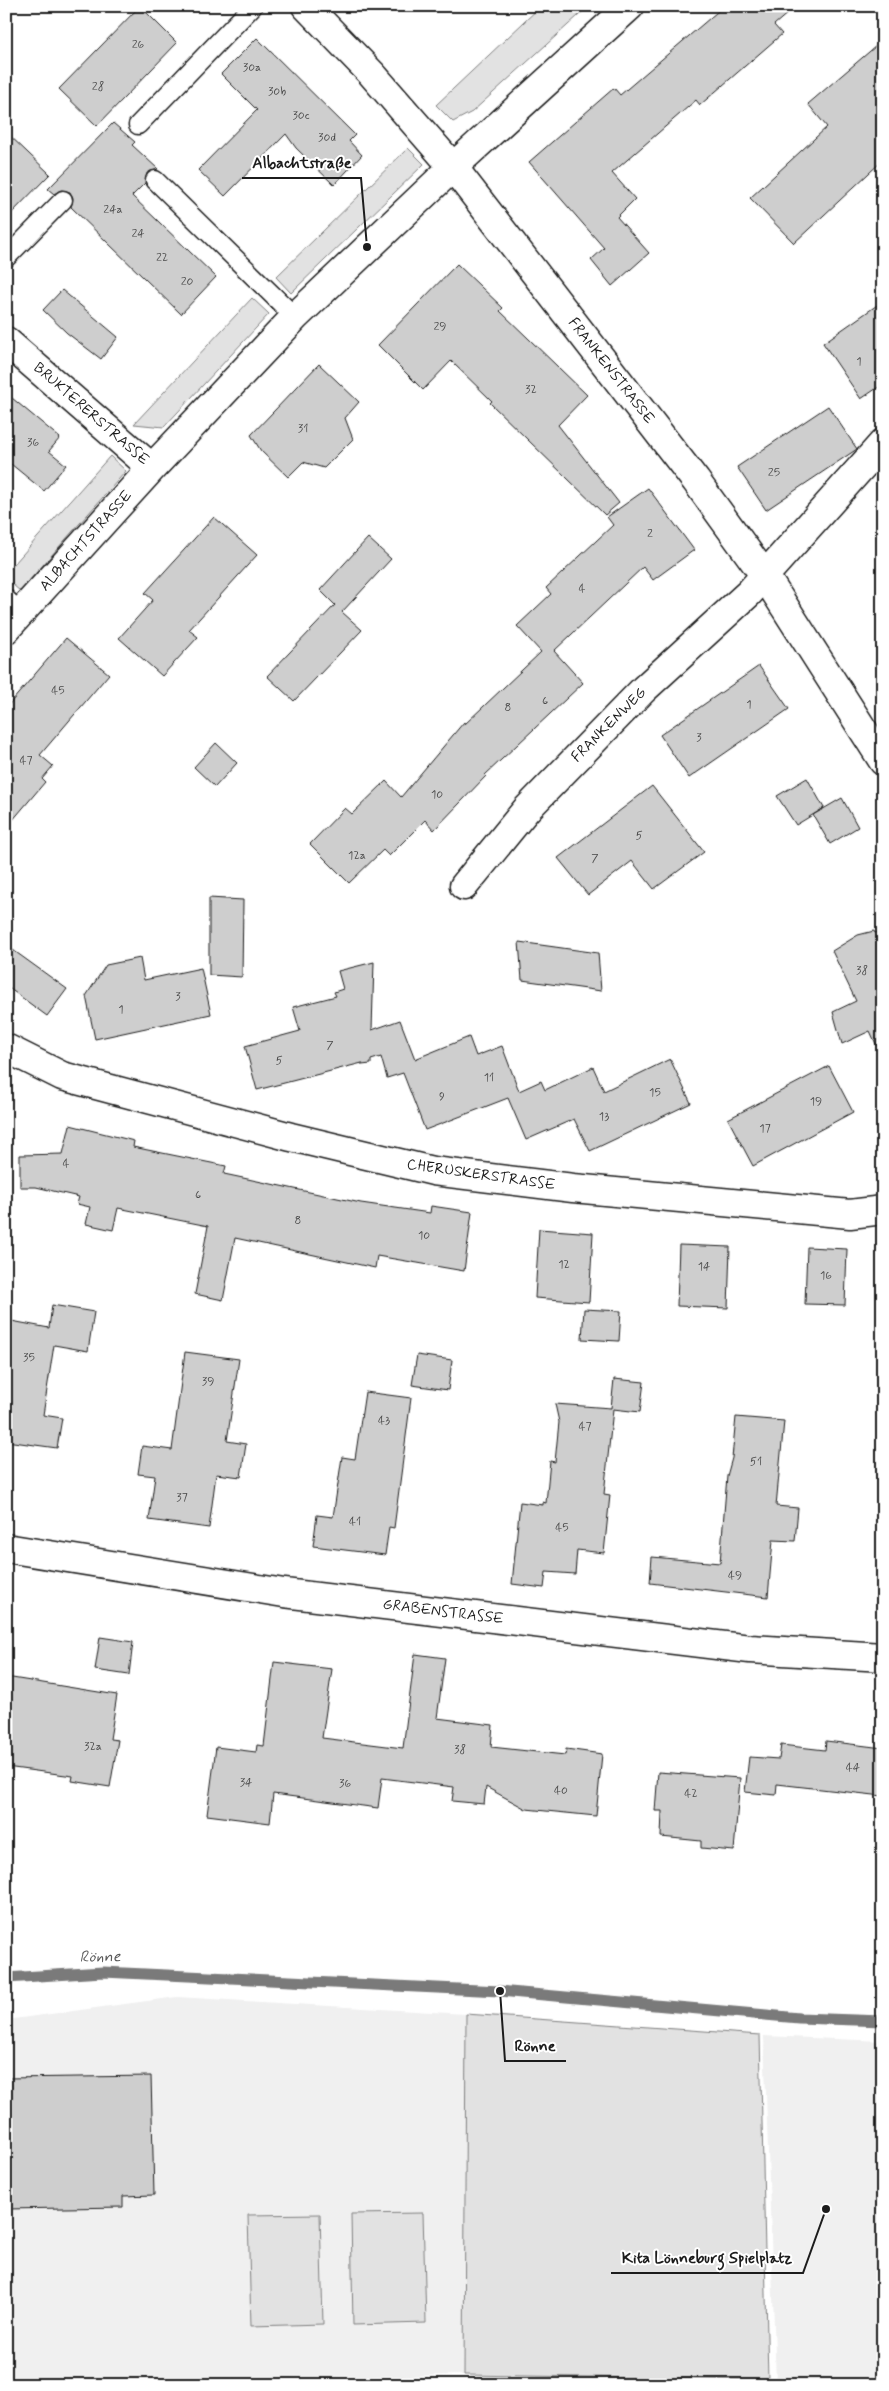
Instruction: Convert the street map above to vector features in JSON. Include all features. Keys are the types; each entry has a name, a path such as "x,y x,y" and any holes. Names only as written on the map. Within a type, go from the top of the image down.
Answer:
{"street":[{"name":"FRANKENSTRASSE","path":"306,6 372,74 453,167 690,474 765,576 883,761"},
{"name":"ALBACHTSTRASSE","path":"11,614 295,317 616,11"},
{"name":"BRUKTERERSTRASSE","path":"6,342 152,468"},
{"name":"FRANKENWEG","path":"464,886 533,803 644,689 765,576 883,443"},
{"name":"CHERUSKERSTRASSE","path":"6,1048 62,1076 291,1137 433,1171 574,1188 850,1214 883,1210"},
{"name":"GRABENSTRASSE","path":"6,1548 294,1594 750,1649 883,1657"}],"lane":[{"path":"138,125 253,6"},
{"path":"155,180 295,317"},
{"path":"6,258 63,200"}],"shaded area":[{"path":"541,6 589,6 472,112 453,122 436,105"},
{"path":"408,148 424,164 291,293 276,277"},
{"path":"252,298 269,314 164,427 134,424"},
{"path":"110,456 126,471 20,591 6,579 6,573"},
{"path":"177,1997 466,2014 464,2375 6,2382 6,2020"},
{"path":"466,2014 760,2035 768,2380 464,2375"},
{"path":"764,2036 883,2041 883,2377 776,2383"},
{"path":"423,2213 426,2323 353,2325 351,2214"},
{"path":"320,2214 323,2324 251,2326 248,2215"}],"building":[{"path":"140,6 177,43 97,126 59,89"},
{"path":"724,6 796,6 774,25 782,34 700,105 696,100 612,173 635,199 617,217 649,253 612,286 591,260 604,248 529,162 614,88 620,95"},
{"path":"257,38 355,135 349,141 362,155 334,185 296,148 286,134 225,196 198,170 257,110 221,74"},
{"path":"883,40 883,160 794,243 750,198 827,127 808,104"},
{"path":"113,123 135,142 132,145 158,169 147,173 145,183 132,196 216,277 181,314 71,207 73,198 70,192 61,190 54,194 48,189"},
{"path":"6,132 50,174 6,219"},
{"path":"457,264 503,308 500,311 587,395 558,425 619,503 605,515 490,403 492,401 451,361 423,390 378,345"},
{"path":"62,290 118,337 101,359 67,333 43,310"},
{"path":"883,301 883,384 861,399 823,343"},
{"path":"319,364 359,402 345,418 353,439 324,468 303,462 288,477 261,451 251,435"},
{"path":"6,393 60,438 49,451 66,465 44,491 6,460"},
{"path":"828,406 857,449 766,510 737,467"},
{"path":"648,488 694,550 653,580 643,567 554,651 583,683 485,775 434,830 425,820 389,856 383,850 349,883 310,844 345,808 352,814 386,781 401,797 464,722 465,724 541,652 517,626 551,594 546,588 613,525 607,517"},
{"path":"214,517 257,555 189,630 198,637 162,676 119,638 153,600 145,593"},
{"path":"368,538 391,559 342,612 362,630 294,701 267,676 335,605 320,590"},
{"path":"66,638 109,674 40,755 53,766 42,779 45,782 6,828 6,708"},
{"path":"759,666 789,709 689,778 660,735"},
{"path":"216,743 237,763 215,787 194,767"},
{"path":"807,778 824,808 796,825 777,796"},
{"path":"652,786 704,852 654,889 632,861 588,895 558,858"},
{"path":"842,798 858,827 830,844 813,815"},
{"path":"209,898 243,900 242,977 209,975"},
{"path":"883,930 883,1059 870,1031 842,1044 833,1012 856,1001 832,951 858,935"},
{"path":"519,942 598,953 601,991 522,980"},
{"path":"6,945 67,989 47,1016 6,986"},
{"path":"140,958 144,980 201,968 211,1014 95,1039 86,996 106,965"},
{"path":"374,962 372,1030 400,1020 415,1059 469,1037 476,1056 502,1046 519,1091 541,1081 545,1090 593,1067 604,1091 670,1059 691,1103 590,1151 574,1119 526,1140 508,1098 425,1130 403,1073 387,1078 381,1057 371,1060 371,1064 362,1065 362,1063 257,1090 245,1046 300,1031 293,1007 336,996 334,992 343,989 338,971"},
{"path":"829,1066 853,1112 753,1166 728,1119"},
{"path":"70,1125 134,1141 133,1147 226,1166 224,1174 361,1203 430,1213 431,1206 472,1212 464,1271 377,1256 375,1268 235,1238 223,1300 195,1294 208,1226 118,1208 113,1230 86,1224 90,1207 77,1204 79,1197 36,1187 20,1187 20,1155 63,1154"},
{"path":"539,1229 593,1233 589,1302 535,1298"},
{"path":"679,1245 730,1247 728,1308 677,1306"},
{"path":"807,1247 847,1249 845,1305 805,1304"},
{"path":"52,1305 94,1312 88,1351 54,1345 43,1415 62,1418 57,1448 6,1441 6,1320 49,1328"},
{"path":"584,1309 621,1311 619,1341 582,1339"},
{"path":"185,1352 239,1359 227,1441 246,1444 241,1477 216,1474 209,1528 149,1520 155,1476 138,1474 142,1446 172,1450"},
{"path":"417,1355 452,1360 448,1390 412,1385"},
{"path":"614,1379 644,1382 640,1412 613,1409 604,1494 610,1495 604,1553 577,1550 575,1574 546,1572 544,1588 512,1584 520,1502 543,1505 543,1502 546,1503 550,1461 555,1462 559,1422 555,1404 611,1408"},
{"path":"365,1392 411,1398 394,1528 389,1527 385,1555 313,1546 317,1515 333,1517 342,1457 355,1459"},
{"path":"736,1417 784,1421 776,1506 798,1508 795,1541 773,1540 768,1597 650,1583 652,1557 720,1563 727,1476 732,1458"},
{"path":"100,1637 133,1642 129,1675 95,1670"},
{"path":"415,1654 445,1658 437,1718 493,1725 491,1747 565,1755 566,1749 602,1754 596,1816 526,1809 486,1787 484,1804 452,1801 454,1787 382,1778 378,1808 273,1794 270,1823 207,1815 216,1747 256,1752 257,1745 264,1746 274,1662 332,1669 322,1738 403,1748"},
{"path":"6,1677 117,1695 110,1739 118,1740 110,1787 72,1781 73,1776 6,1767"},
{"path":"826,1741 883,1748 883,1796 777,1784 776,1795 745,1792 749,1757 779,1759 781,1745 825,1750"},
{"path":"658,1772 740,1778 734,1851 701,1848 701,1841 661,1837 662,1811 655,1811"},
{"path":"151,2076 154,2195 123,2196 123,2207 6,2209 6,2078"}],"waterway":[{"name":"Rönne","path":"6,1978 103,1972 500,1991 799,2018 883,2021"}],"place":[{"name":"Albachtstraße","path":"367,247"},
{"name":"Rönne","path":"500,1991"},
{"name":"Kita Lönneburg Spielplatz","path":"826,2209"}]}
